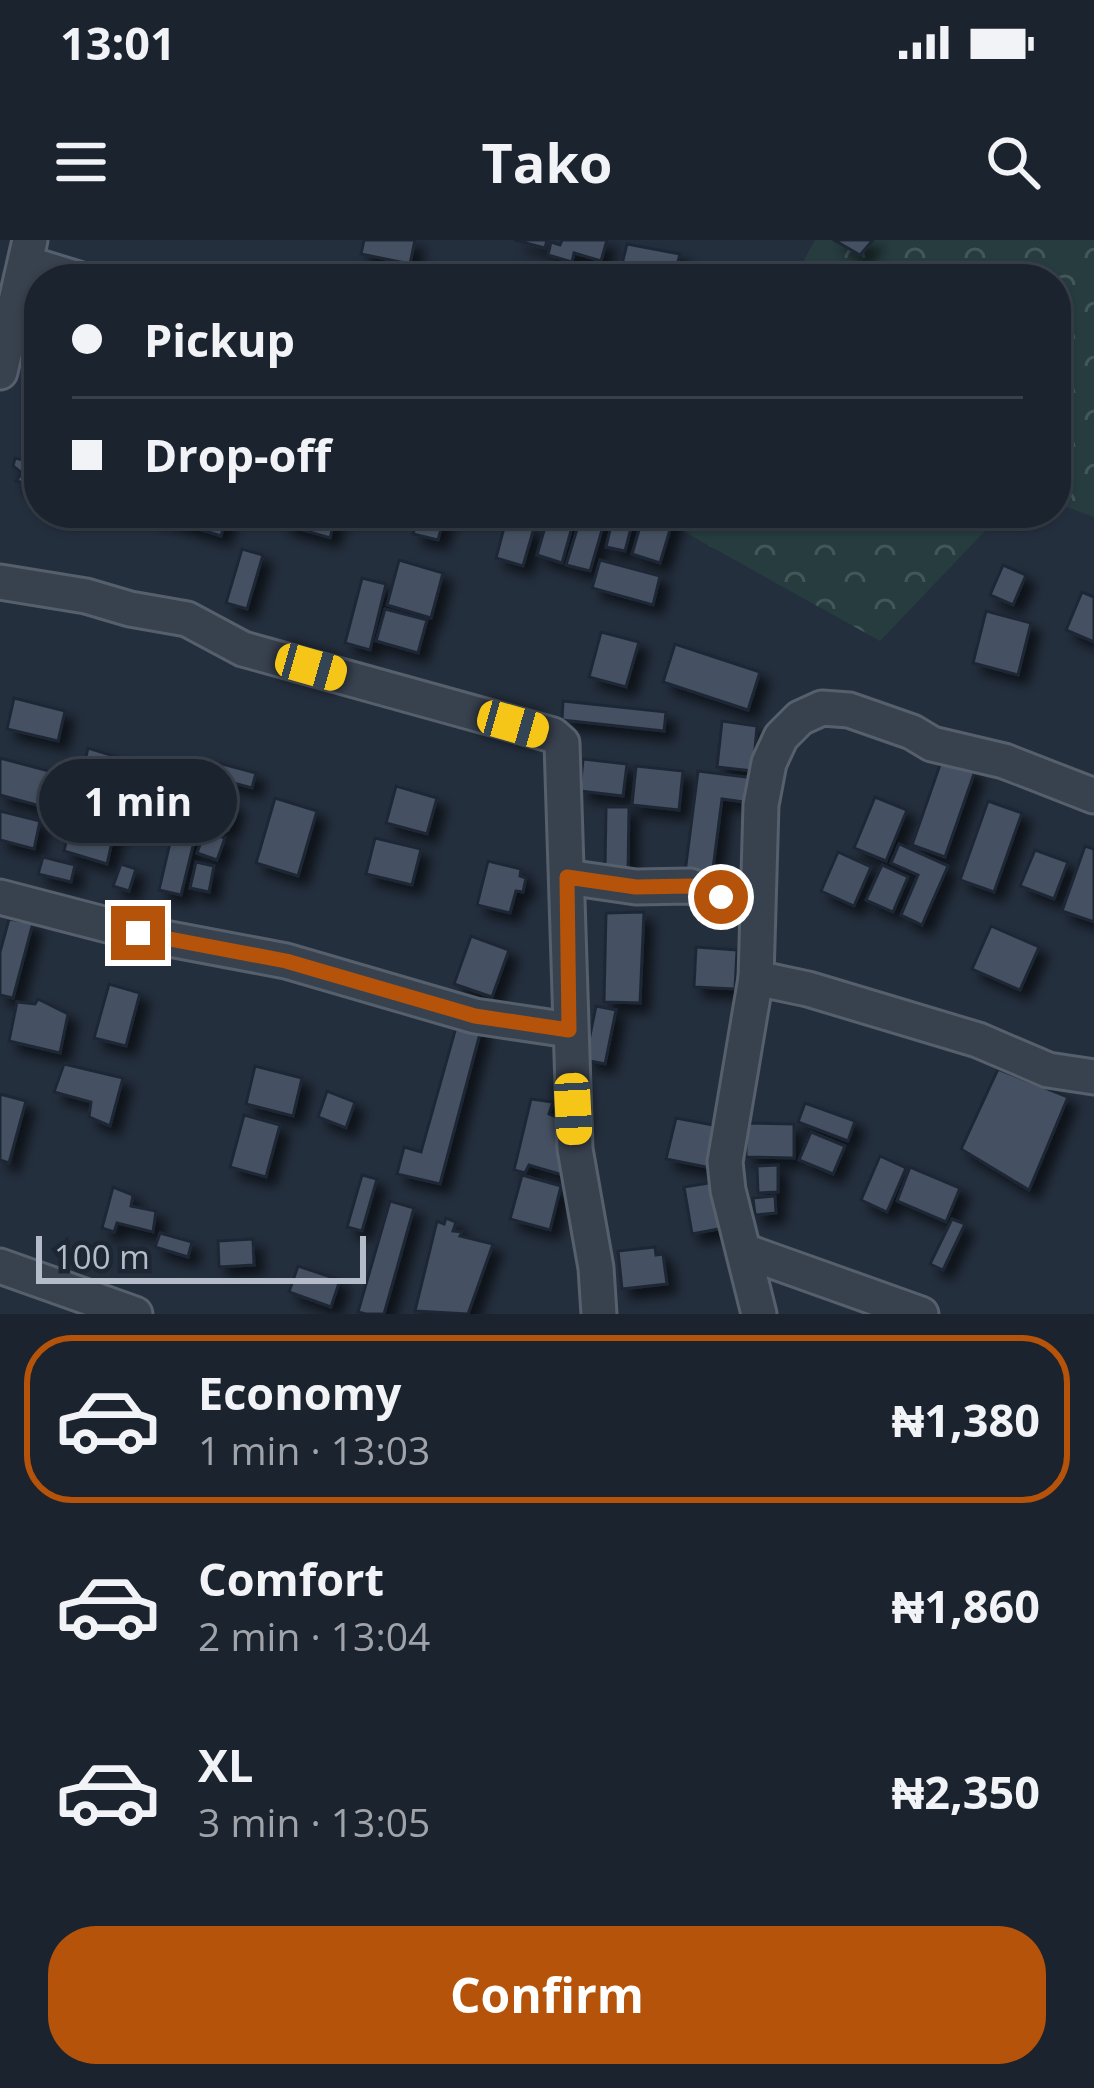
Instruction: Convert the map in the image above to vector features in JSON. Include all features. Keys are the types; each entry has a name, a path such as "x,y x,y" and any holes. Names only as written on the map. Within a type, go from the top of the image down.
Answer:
{"street":[{"path":"0,372 24,269"},
{"path":"0,582 187,619 243,649 553,735 562,743 575,1149 596,1268 599,1314"},
{"path":"759,1314 725,1162 756,978 761,805 769,763 781,737 800,718 823,708 849,710 932,744 1004,761 1094,796"},
{"path":"567,877 636,887 690,886 721,897"},
{"path":"0,897 138,933 286,961 475,1016 569,1030"},
{"path":"756,978 978,1040 1048,1070 1091,1066"},
{"path":"747,1252 922,1314"},
{"path":"0,1266 135,1314"}],"green space":[{"path":"815,240 1094,240 1094,517 1071,509 1071,264 802,264"},
{"path":"682,528 988,528 880,641"}],"building":[{"path":"364,240 415,240 410,264 361,254"},
{"path":"514,240 547,240 545,248"},
{"path":"562,240 607,240 601,261 574,253 572,262 548,255 551,242 560,245"},
{"path":"834,240 873,240 860,255"},
{"path":"627,244 680,254 677,264 622,264"},
{"path":"24,454 24,483 16,481 22,473 13,466 15,458 23,460"},
{"path":"196,528 223,528 221,536"},
{"path":"296,528 333,528 330,538"},
{"path":"415,528 441,528 438,540 413,534"},
{"path":"504,528 534,528 523,566 496,558"},
{"path":"545,528 572,528 562,563 537,555"},
{"path":"577,528 603,528 590,571 566,565"},
{"path":"610,528 631,528 625,551 606,547"},
{"path":"640,528 670,528 660,563 632,554"},
{"path":"242,549 263,555 247,609 226,603"},
{"path":"399,560 443,573 431,618 387,605"},
{"path":"600,560 660,576 653,605 592,588"},
{"path":"1003,565 1026,575 1013,605 990,595"},
{"path":"362,578 386,584 370,650 345,643"},
{"path":"1082,592 1094,597 1094,642 1066,630"},
{"path":"385,609 427,620 418,653 376,641"},
{"path":"986,611 1031,623 1018,675 973,663"},
{"path":"601,632 639,642 626,687 589,677"},
{"path":"675,644 760,672 748,710 663,682"},
{"path":"14,698 65,711 58,741 7,729"},
{"path":"563,701 666,712 664,731 562,720"},
{"path":"722,721 757,726 753,771 717,767"},
{"path":"88,748 130,761 107,864 64,851"},
{"path":"0,758 49,771 40,806 0,795"},
{"path":"200,758 256,773 252,788 196,773"},
{"path":"583,759 627,764 623,796 580,791"},
{"path":"942,759 975,771 945,857 912,845"},
{"path":"636,766 683,771 679,810 632,805"},
{"path":"698,771 754,778 751,803 722,799 711,884 684,880"},
{"path":"184,783 207,788 181,895 159,890"},
{"path":"396,786 437,798 427,834 386,823"},
{"path":"212,797 235,804 228,830 204,822"},
{"path":"875,797 907,810 886,861 854,848"},
{"path":"275,798 317,811 298,876 256,863"},
{"path":"988,801 1022,813 994,892 960,880"},
{"path":"606,807 629,807 628,871 605,870"},
{"path":"0,811 40,821 34,849 0,840"},
{"path":"205,831 225,838 217,860 197,853"},
{"path":"375,838 421,849 412,885 366,874"},
{"path":"899,844 948,866 922,925 901,915 918,875 891,863"},
{"path":"1085,846 1094,849 1094,922 1062,911"},
{"path":"1035,850 1068,862 1054,899 1020,886"},
{"path":"838,852 871,867 854,906 821,891"},
{"path":"43,857 75,865 71,882 38,874"},
{"path":"488,861 521,869 520,876 526,878 523,892 516,891 510,913 477,905"},
{"path":"196,862 214,866 209,892 190,888"},
{"path":"121,864 136,869 129,891 113,886"},
{"path":"882,865 908,877 893,912 866,900"},
{"path":"644,912 640,1003 604,1002 606,913"},
{"path":"9,919 33,923 13,998 0,995 0,952"},
{"path":"991,926 1039,947 1020,990 972,969"},
{"path":"471,936 509,950 492,997 454,984"},
{"path":"696,947 737,950 735,989 694,987"},
{"path":"109,984 140,993 126,1046 94,1038"},
{"path":"38,999 68,1014 60,1053 9,1041 17,1002 35,1004"},
{"path":"596,1006 616,1010 605,1064 585,1060"},
{"path":"458,1020 482,1026 440,1184 397,1174 404,1147 421,1152"},
{"path":"64,1064 123,1078 110,1126 89,1117 91,1102 54,1092"},
{"path":"255,1066 302,1078 293,1116 246,1104"},
{"path":"998,1069 1068,1097 1029,1190 961,1149"},
{"path":"327,1091 355,1102 346,1128 318,1117"},
{"path":"0,1094 26,1101 9,1163 0,1160"},
{"path":"531,1099 553,1102 549,1114 568,1122 566,1176 529,1165 525,1173 514,1170"},
{"path":"805,1103 855,1121 848,1141 798,1122"},
{"path":"244,1115 280,1125 266,1177 230,1167"},
{"path":"676,1118 713,1125 711,1168 666,1159"},
{"path":"746,1123 794,1124 794,1158 746,1157"},
{"path":"811,1132 845,1146 833,1174 799,1160"},
{"path":"880,1156 906,1168 887,1212 861,1200"},
{"path":"778,1165 778,1192 758,1193 757,1166"},
{"path":"910,1167 960,1188 946,1222 897,1201"},
{"path":"362,1175 377,1179 362,1231 347,1227"},
{"path":"522,1175 561,1186 550,1230 510,1219"},
{"path":"721,1181 729,1227 692,1234 684,1187"},
{"path":"113,1187 133,1195 131,1206 156,1211 153,1232 117,1223 114,1232 102,1228"},
{"path":"775,1196 776,1213 755,1215 753,1198"},
{"path":"390,1201 414,1208 384,1314 358,1312"},
{"path":"446,1218 456,1222 453,1231 462,1232 460,1236 493,1244 468,1314 415,1311 437,1221 444,1224"},
{"path":"952,1219 965,1224 943,1270 930,1264"},
{"path":"160,1233 192,1242 188,1257 155,1247"},
{"path":"253,1239 254,1265 219,1267 218,1241"},
{"path":"655,1247 656,1255 663,1254 667,1284 622,1289 618,1251"},
{"path":"298,1266 340,1280 331,1307 289,1292"}],"route":[{"path":"138,933 286,961 475,1016 569,1030 567,877 636,887 690,886 721,897"}]}
